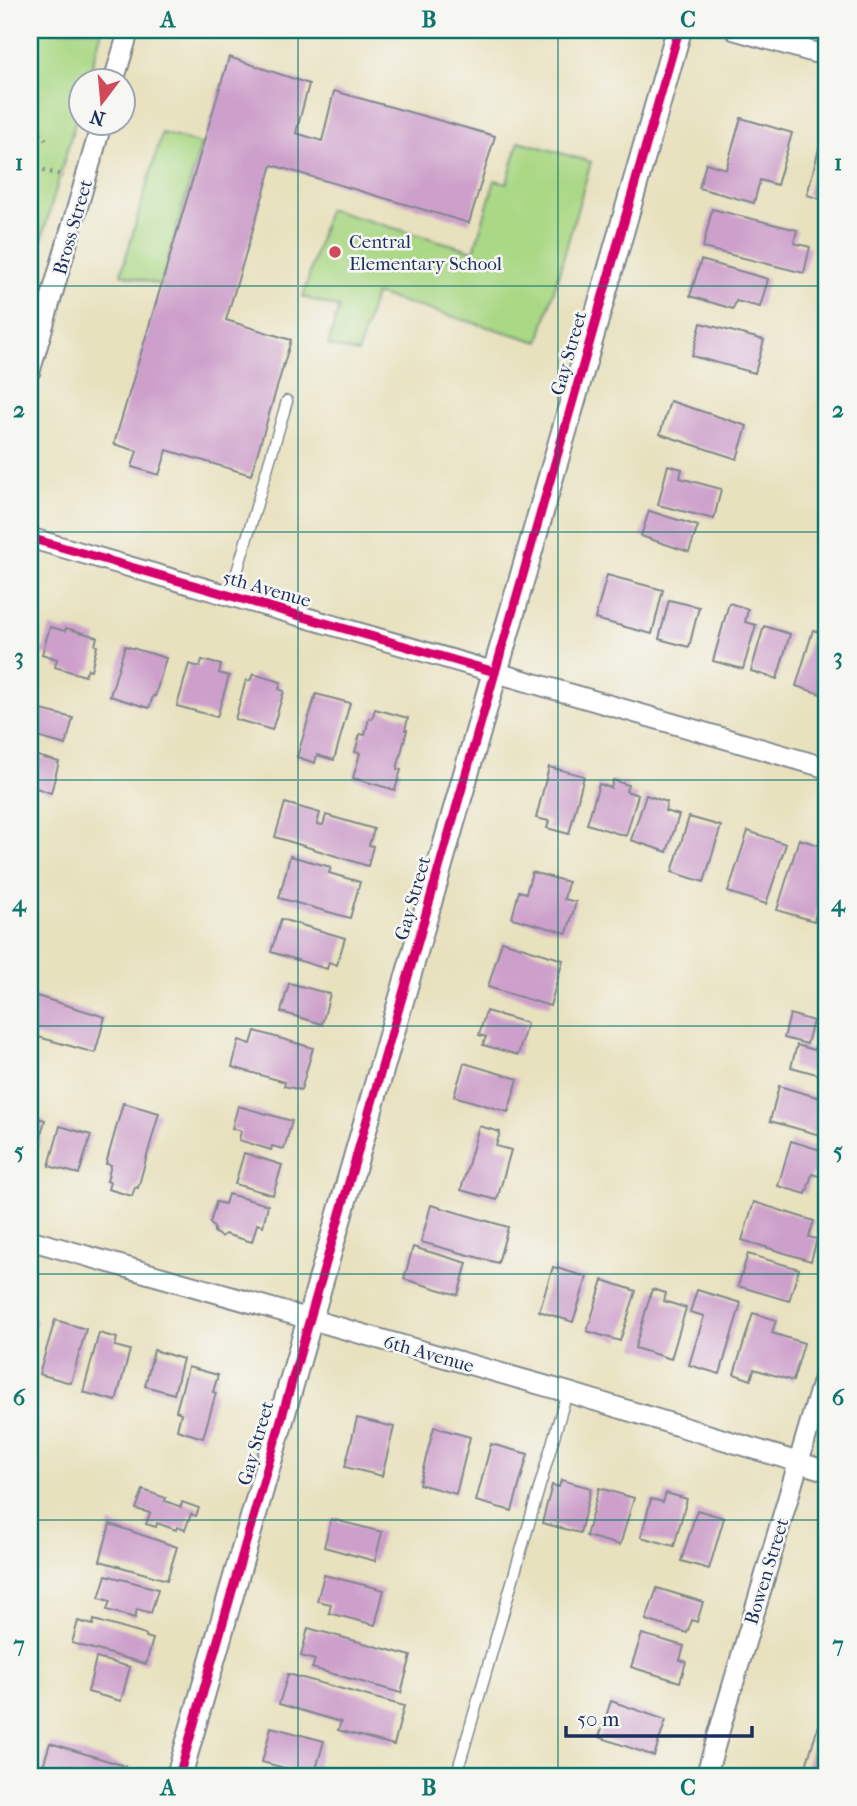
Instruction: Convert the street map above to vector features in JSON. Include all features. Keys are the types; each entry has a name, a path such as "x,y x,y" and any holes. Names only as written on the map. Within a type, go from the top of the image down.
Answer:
{"street":[{"path":"118,66 129,30"},
{"name":"Gay Street","path":"179,1776 679,30"},
{"path":"735,30 827,55"},
{"name":"Bross Street","path":"30,371 98,136"},
{"name":"5th Avenue","path":"30,538 827,768"},
{"name":"6th Avenue","path":"30,1240 567,1392 827,1471"},
{"name":"Bowen Street","path":"706,1776 827,1366"}],"lane":[{"path":"230,596 287,401"},
{"path":"456,1776 567,1392"}],"path":[{"path":"30,123 47,141"},
{"path":"30,166 85,182"}],"green space":[{"path":"30,30 102,30 92,66 66,66 66,136 71,136 30,280"},
{"path":"162,133 201,144 161,285 121,274"},
{"path":"519,141 591,162 539,342 375,294 358,353 328,345 339,308 303,297 328,209 474,251 495,180 507,183"}],"building":[{"name":"Central Elementary School","path":"229,57 309,84 296,133 322,141 334,91 495,136 469,223 272,165 226,320 291,340 251,475 167,450 159,475 132,467 137,451 114,444"},
{"path":"741,118 792,133 777,185 760,180 754,203 699,188 706,163 726,169"},
{"path":"822,137 827,138 827,201 807,195"},
{"path":"712,209 797,230 794,243 810,247 804,273 703,248"},
{"path":"701,260 768,279 760,307 736,301 733,309 690,296"},
{"path":"701,323 764,340 755,373 692,356"},
{"path":"670,401 747,426 737,459 660,434"},
{"path":"668,465 682,469 680,478 721,489 714,519 658,505"},
{"path":"649,511 698,526 689,552 641,536"},
{"path":"607,575 663,590 652,634 595,619"},
{"path":"669,600 699,607 689,647 659,639"},
{"path":"729,603 748,609 745,622 756,625 743,669 713,661"},
{"path":"764,626 790,634 777,679 751,671"},
{"path":"50,627 65,631 66,628 97,637 91,670 88,669 85,676 55,667 57,659 42,654"},
{"path":"813,630 827,635 827,696 796,686"},
{"path":"125,646 166,658 149,708 110,696"},
{"path":"202,660 221,665 219,673 229,676 217,717 177,706 189,664 200,667"},
{"path":"253,674 281,682 279,689 284,691 272,730 235,719 246,680 250,681"},
{"path":"316,694 350,703 334,760 317,755 315,763 297,757"},
{"path":"30,707 73,718 66,745 30,735"},
{"path":"375,709 408,718 397,769 401,770 395,790 353,778 360,753 355,752 360,734 365,735 369,718 372,719"},
{"path":"30,754 59,762 51,793 30,786"},
{"path":"549,767 584,776 569,834 547,828 549,821 536,818"},
{"path":"613,780 628,785 626,791 638,795 626,836 587,824 599,784 611,788"},
{"path":"646,795 667,802 665,811 679,815 667,852 631,840"},
{"path":"285,803 320,813 317,824 323,825 326,815 374,829 369,845 373,846 368,866 275,837"},
{"path":"689,817 721,826 704,882 672,872"},
{"path":"748,831 786,844 766,904 728,892"},
{"path":"799,839 827,848 827,878 814,921 777,910"},
{"path":"290,856 331,867 329,873 360,882 350,918 279,898"},
{"path":"532,872 568,882 564,899 576,902 567,933 512,918 519,891 526,893"},
{"path":"281,919 345,938 337,965 329,962 327,969 271,952"},
{"path":"502,941 563,960 550,1006 488,987"},
{"path":"289,983 330,994 322,1024 281,1012"},
{"path":"827,990 827,1022 818,1020"},
{"path":"30,994 105,1017 95,1053 35,1036 30,1052"},
{"path":"486,1011 527,1023 518,1055 483,1045 486,1037 479,1035"},
{"path":"790,1014 813,1021 807,1044 784,1038"},
{"path":"255,1031 313,1048 301,1090 284,1086 285,1082 232,1067 239,1040 251,1044"},
{"path":"819,1034 827,1036 827,1077 791,1067 797,1045 814,1050"},
{"path":"464,1063 518,1079 508,1112 454,1096"},
{"path":"779,1086 827,1100 827,1137 770,1121"},
{"path":"123,1103 159,1113 138,1188 135,1187 132,1196 108,1189 110,1182 107,1181 111,1165 106,1164"},
{"path":"238,1106 292,1121 284,1149 272,1146 271,1150 239,1140 241,1131 232,1128"},
{"path":"30,1116 45,1120 34,1162 30,1161"},
{"path":"60,1126 91,1135 79,1174 49,1166"},
{"path":"479,1126 500,1132 496,1146 511,1150 497,1200 461,1190"},
{"path":"791,1141 827,1152 822,1177 812,1174 806,1194 778,1186"},
{"path":"244,1153 282,1165 273,1195 235,1184"},
{"path":"228,1194 268,1205 263,1226 257,1224 252,1242 225,1234 221,1237 214,1232 210,1223 216,1202 225,1204"},
{"path":"754,1202 814,1221 809,1237 817,1239 811,1261 742,1240"},
{"path":"431,1205 508,1227 498,1263 421,1242"},
{"path":"413,1247 467,1263 458,1295 404,1279"},
{"path":"748,1254 799,1269 789,1301 738,1286"},
{"path":"553,1267 587,1277 573,1322 539,1311"},
{"path":"603,1280 636,1291 620,1341 587,1331"},
{"path":"652,1289 666,1293 664,1301 686,1308 671,1359 635,1348"},
{"path":"697,1290 741,1303 720,1374 689,1365 704,1316 690,1312"},
{"path":"753,1313 776,1320 772,1333 804,1343 793,1381 754,1369 751,1380 734,1374"},
{"path":"30,1318 37,1320 30,1341"},
{"path":"55,1320 86,1329 71,1383 39,1374"},
{"path":"99,1333 117,1338 115,1346 130,1350 116,1401 83,1392"},
{"path":"154,1350 183,1359 174,1394 145,1386"},
{"path":"188,1367 218,1375 213,1392 216,1393 203,1438 177,1430 181,1413 176,1411"},
{"path":"357,1418 394,1427 382,1476 345,1467"},
{"path":"434,1427 470,1437 456,1494 419,1484"},
{"path":"491,1444 528,1454 512,1511 476,1501"},
{"path":"561,1480 591,1488 580,1533 542,1523 552,1485 559,1487"},
{"path":"599,1488 634,1498 620,1545 586,1536"},
{"path":"143,1490 181,1507 182,1502 199,1508 196,1516 191,1514 185,1530 177,1527 176,1530 157,1523 156,1527 146,1524 150,1513 136,1509"},
{"path":"666,1493 687,1499 674,1546 641,1537 651,1499 663,1502"},
{"path":"697,1510 724,1518 709,1569 681,1561"},
{"path":"331,1519 382,1532 375,1561 324,1547"},
{"path":"110,1524 177,1547 167,1580 100,1561"},
{"path":"106,1575 158,1589 151,1613 137,1609 135,1618 107,1610 110,1601 99,1598"},
{"path":"324,1575 384,1590 375,1625 329,1613 331,1604 317,1601"},
{"path":"657,1588 703,1602 697,1622 692,1620 687,1633 646,1620"},
{"path":"94,1620 153,1639 146,1664 72,1643 78,1621 93,1625"},
{"path":"308,1628 411,1656 401,1693 312,1668 315,1660 301,1656"},
{"path":"642,1634 684,1646 680,1660 686,1662 680,1682 631,1667"},
{"path":"96,1658 130,1667 121,1701 88,1692"},
{"path":"288,1674 404,1706 394,1745 338,1730 341,1722 279,1704"},
{"path":"611,1701 666,1720 654,1756 599,1737"},
{"path":"821,1716 827,1718 827,1776 803,1776"},
{"path":"271,1727 324,1741 314,1776 262,1762"},
{"path":"50,1743 125,1766 122,1776 40,1776"}],"cycle path":[{"path":"179,1776 679,30"},
{"path":"30,538 495,672"}],"place":[{"name":"Central Elementary School","path":"335,252"}]}
